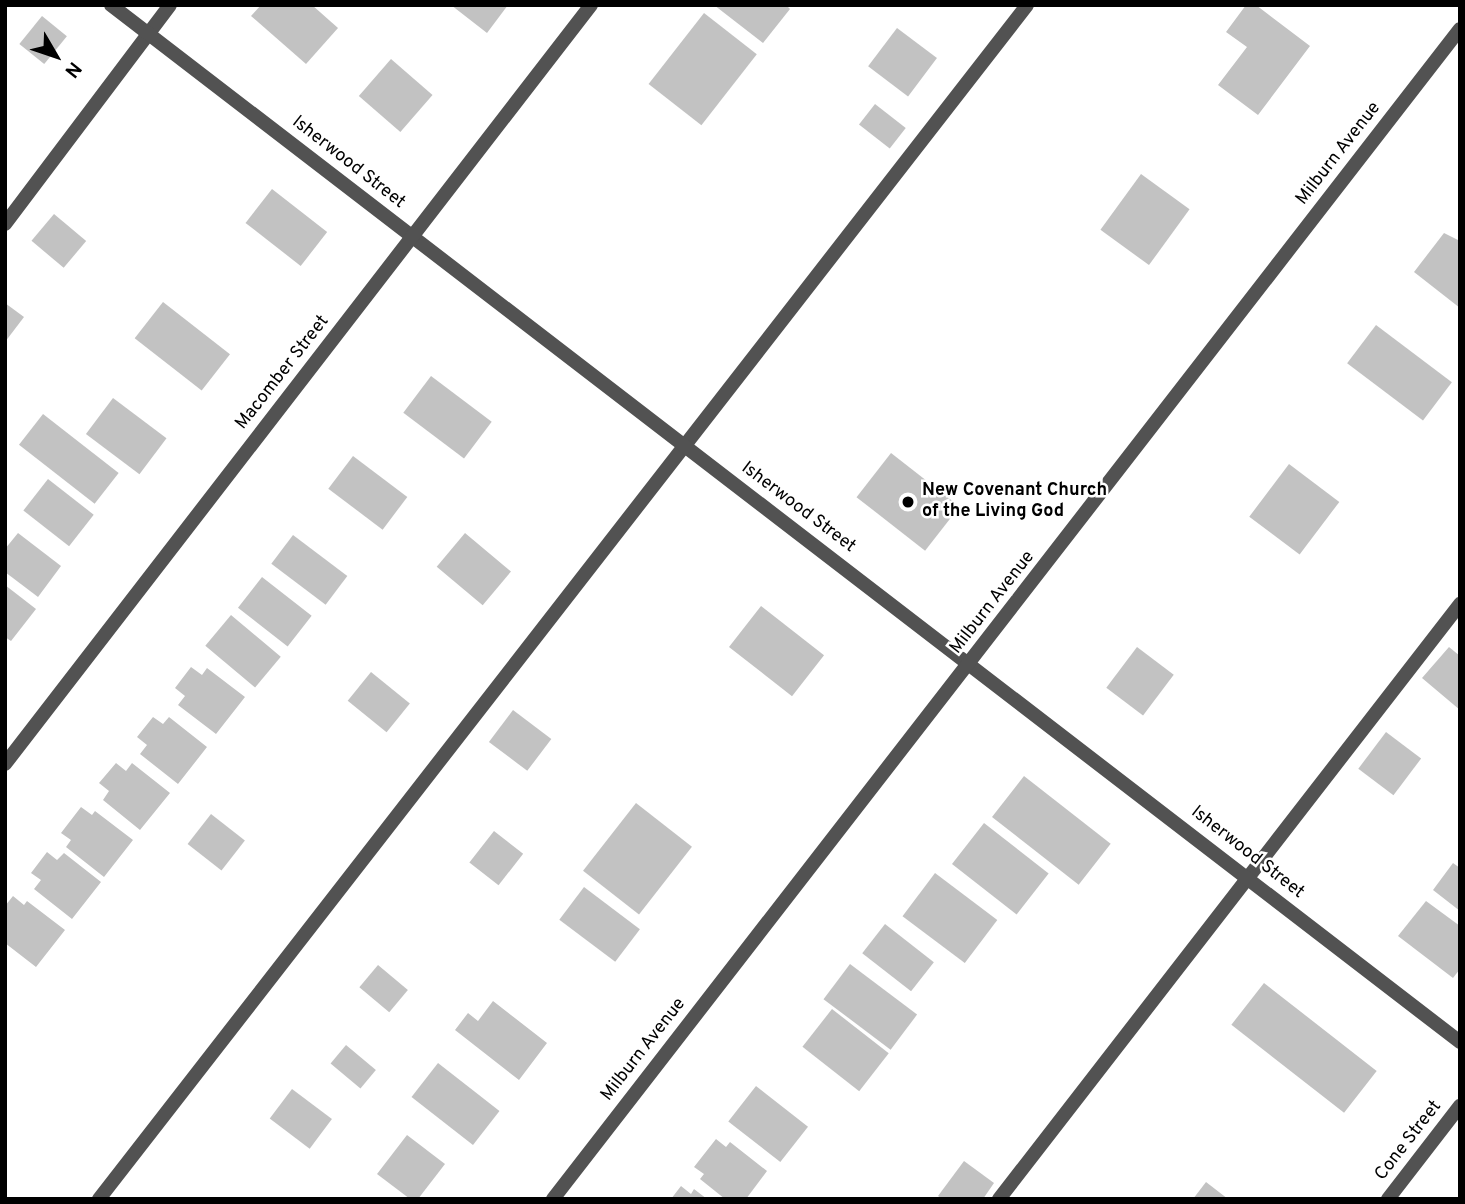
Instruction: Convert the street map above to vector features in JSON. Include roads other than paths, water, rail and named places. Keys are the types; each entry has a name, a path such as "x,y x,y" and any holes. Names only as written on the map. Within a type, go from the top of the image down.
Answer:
{"street":[{"name":"Isherwood Street","path":"111,5 1460,1042"},
{"path":"5,224 170,5"},
{"name":"Macomber Street","path":"5,764 591,5"},
{"path":"99,1199 687,446 1027,5"},
{"name":"Milburn Avenue","path":"553,1199 1460,29"},
{"path":"999,1199 1460,604"},
{"name":"Cone Street","path":"1388,1199 1460,1106"}],"place":[{"name":"New Covenant Church of the Living God","path":"908,502"}]}
